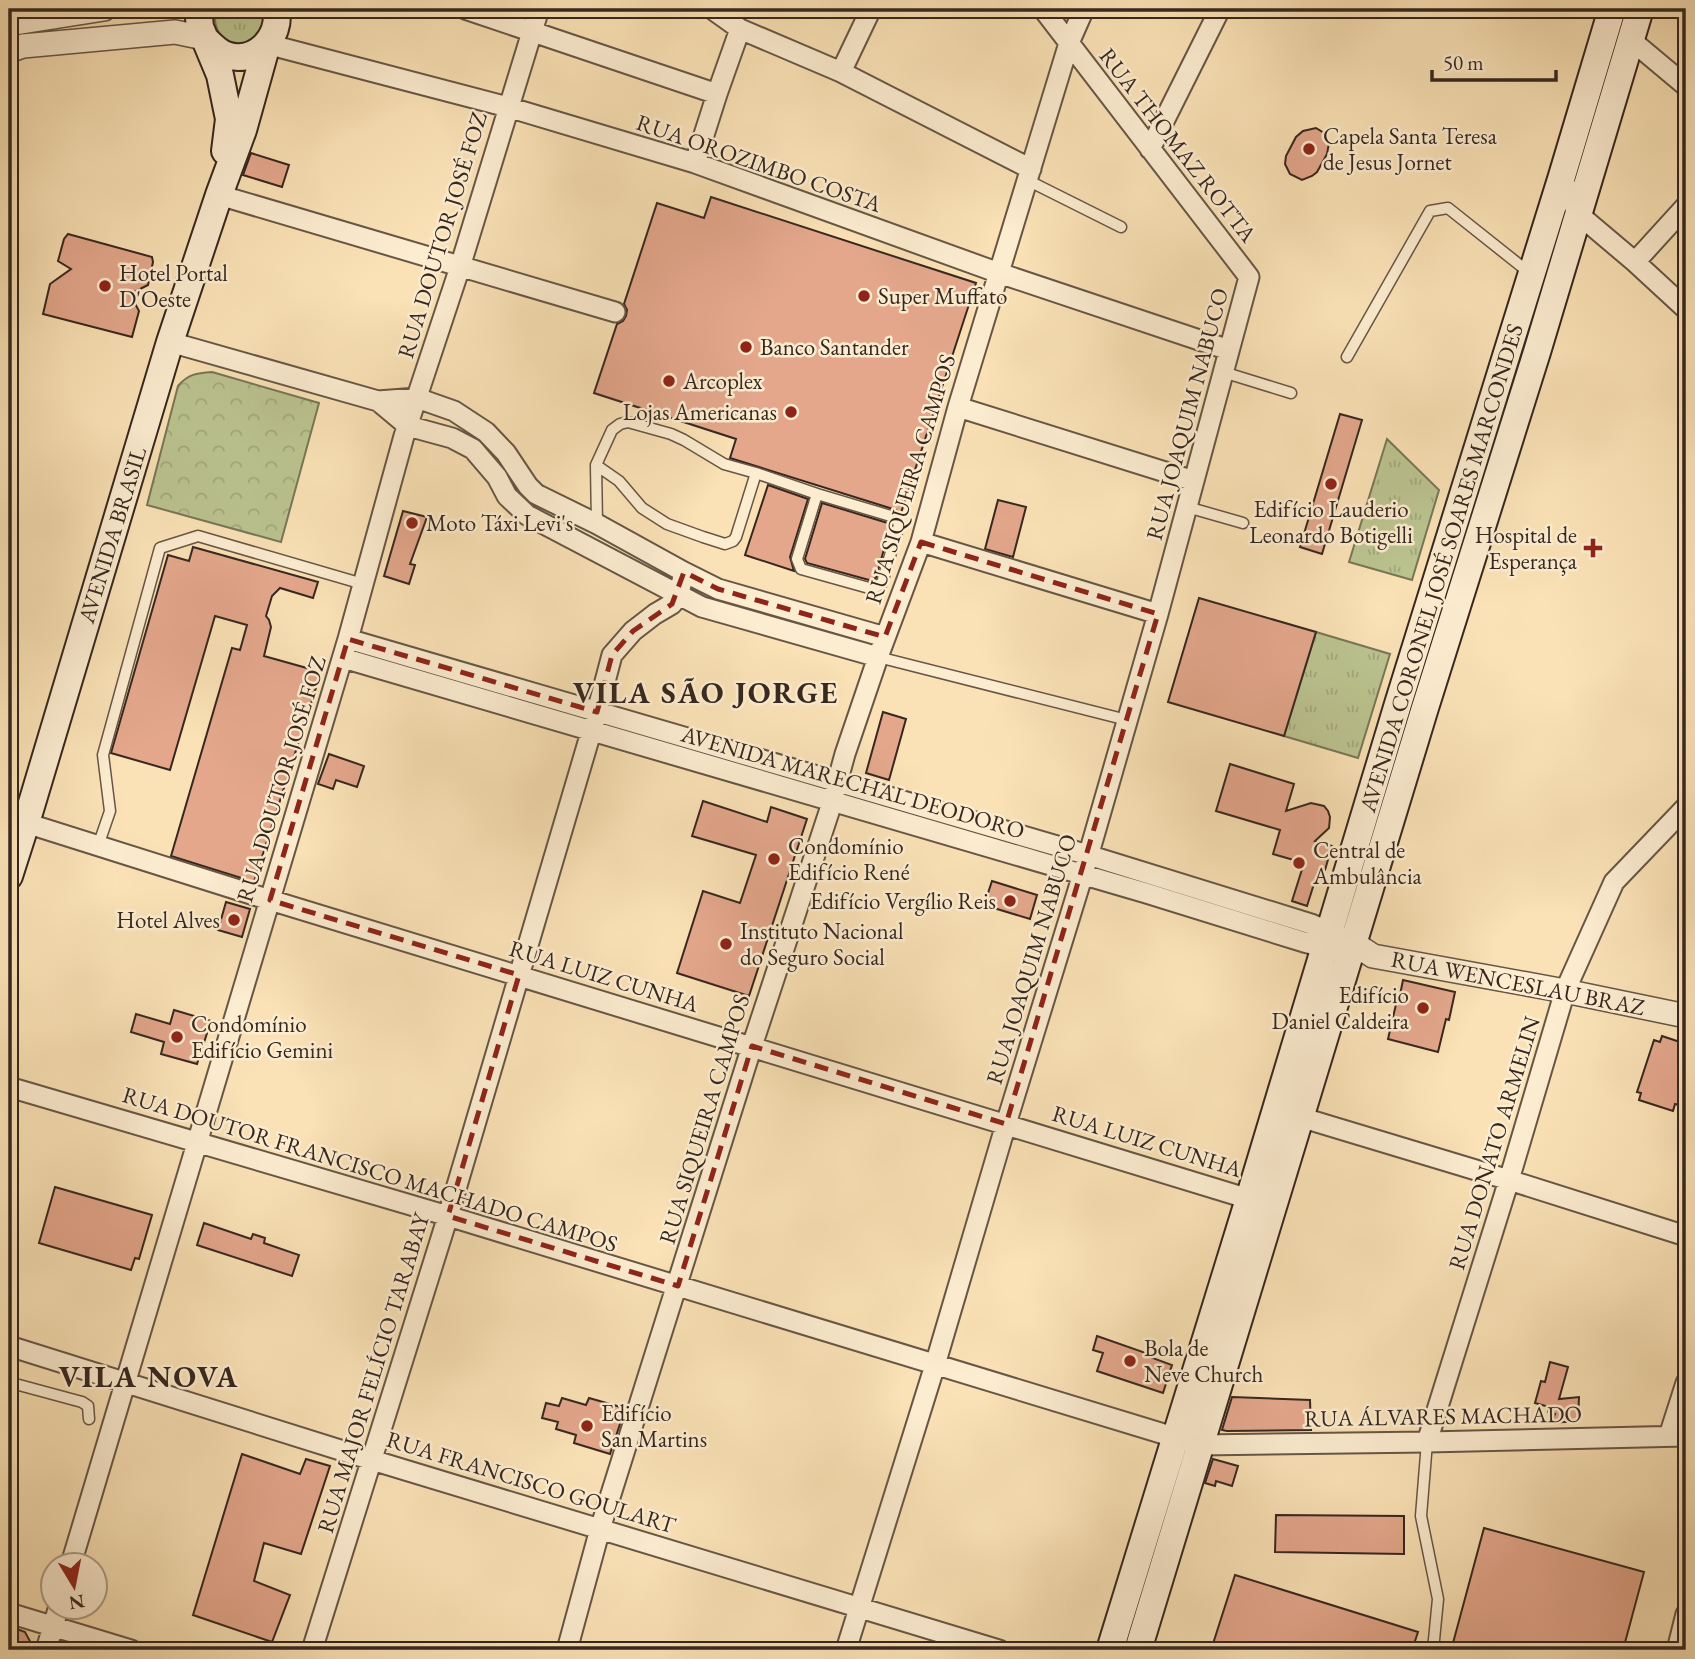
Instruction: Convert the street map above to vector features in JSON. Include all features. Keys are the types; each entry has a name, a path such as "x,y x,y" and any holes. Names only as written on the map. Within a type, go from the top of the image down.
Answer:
{"main road":[{"name":"AVENIDA CORONEL JOSÉ SOARES MARCONDES","path":"1254,1212 1300,1117 1398,704 1612,9"},
{"name":"AVENIDA CORONEL JOSÉ SOARES MARCONDES","path":"1138,1650 1188,1441 1254,1212 1340,944 1424,711 1537,352 1640,9"},
{"path":"197,21 215,49 234,57 258,52 275,21"},
{"path":"197,21 220,75 229,119 219,195"},
{"path":"219,195 243,130 275,21"},
{"name":"AVENIDA BRASIL","path":"9,876 170,342 219,195"},
{"name":"AVENIDA CORONEL JOSÉ SOARES MARCONDES","path":"1110,1650 1188,1441"}],"street":[{"path":"9,24 104,9"},
{"path":"465,9 717,94"},
{"name":"RUA DOUTOR JOSÉ FOZ","path":"75,1550 346,648 408,426 539,9"},
{"path":"841,72 871,9"},
{"name":"RUA THOMAZ ROTTA","path":"1043,9 1249,278"},
{"name":"RUA SIQUEIRA CAMPOS","path":"567,1650 600,1529 752,1046 845,754 921,542 958,407 1069,43 1084,9"},
{"path":"1150,149 1220,9"},
{"path":"716,10 740,29 841,72 1029,174"},
{"path":"9,51 23,46 175,32 197,21"},
{"name":"RUA OROZIMBO COSTA","path":"275,21 508,107 695,163 999,273 1228,350"},
{"path":"695,163 740,29"},
{"path":"1630,40 1686,86"},
{"path":"1562,176 1577,213 1686,309"},
{"path":"219,195 615,312"},
{"path":"1635,262 1686,206"},
{"name":"RUA JOAQUIM NABUCO","path":"846,1650 1083,874 1158,614 1249,278"},
{"path":"170,342 378,401 417,398 454,411 486,432 506,453 536,494 684,572 718,589 886,637"},
{"path":"378,401 408,426 452,438 472,449 497,477 508,496 527,515 702,607 878,657"},
{"path":"958,407 1194,481"},
{"path":"921,542 1158,614"},
{"path":"679,594 684,572"},
{"name":"RUA MAJOR FELÍCIO TARABAY","path":"312,1650 447,1216 612,655 633,631 673,604 679,594"},
{"name":"AVENIDA MARECHAL DEODORO","path":"346,648 835,791 1088,855 1298,920 1340,944"},
{"name":"AVENIDA MARECHAL DEODORO","path":"835,791 1083,874 1340,944"},
{"name":"RUA DONATO ARMELIN","path":"1427,1442 1565,990 1614,882 1686,807"},
{"name":"RUA LUIZ CUNHA","path":"26,823 1006,1124 1254,1212"},
{"name":"RUA WENCESLAU BRAZ","path":"1340,944 1373,956 1565,990 1686,1016"},
{"name":"RUA DOUTOR FRANCISCO MACHADO CAMPOS","path":"9,1087 447,1216 1188,1441"},
{"path":"1300,1117 1686,1236"},
{"name":"RUA FRANCISCO GOULART","path":"9,1346 372,1460 999,1650"},
{"path":"1678,1436 1686,1383"},
{"name":"RUA ÁLVARES MACHADO","path":"1188,1441 1427,1442 1678,1436"},
{"path":"9,1613 131,1650"},
{"path":"1677,1650 1686,1614"},
{"path":"46,1650 55,1620"}],"lane":[{"path":"1029,174 1121,227"},
{"path":"1347,357 1430,211 1448,208 1531,274"},
{"path":"1223,372 1291,393"},
{"path":"597,524 596,465 612,430 628,422 671,434 724,464 894,517 899,525 882,583 869,588 801,569 797,559 817,494"},
{"path":"596,465 619,481 642,508 667,524 725,544 736,537 756,473"},
{"path":"1187,507 1244,523"},
{"path":"98,846 110,811 103,755 160,548 198,536 363,584"},
{"path":"1414,652 1440,661"},
{"path":"878,657 1127,720"},
{"path":"1398,704 1424,711"},
{"path":"19,1385 82,1402 88,1406 89,1419"},
{"path":"1427,1442 1421,1516 1438,1599 1433,1650"}],"highlighted area":[{"path":"921,542 1158,614 1006,1124 752,1046 678,1286 448,1216 519,975 270,900 348,639 597,712 612,655 633,631 672,604 684,572 718,589 885,637"}],"green space":[{"path":"216,9 264,9 266,19 258,38 242,44 223,39 215,22"},
{"path":"212,372 319,403 281,542 147,505 178,386 193,375"},
{"path":"1387,439 1439,490 1412,580 1349,562"},
{"path":"1316,632 1390,654 1358,758 1284,736"}],"building":[{"name":"Capela Santa Teresa de Jesus Jornet","path":"1316,128 1324,133 1329,143 1327,154 1317,172 1302,180 1290,174 1285,164 1286,156 1296,137 1303,131"},
{"path":"251,153 289,165 282,187 243,175"},
{"path":"711,197 976,283 901,513 730,458 736,439 594,393 617,324 626,316 624,304 657,203 704,218"},
{"name":"Hotel Portal D'Oeste","path":"68,234 152,257 148,285 130,294 139,311 132,337 43,314 50,284 71,269 58,261"},
{"name":"Edifício Lauderio Leonardo Botigelli","path":"1340,414 1362,420 1322,554 1300,547"},
{"path":"768,485 808,499 790,557 794,571 745,555"},
{"path":"998,500 1026,507 1013,557 985,549"},
{"path":"822,503 891,524 876,578 869,580 807,563 805,559"},
{"path":"403,511 427,517 410,564 415,565 409,584 384,576"},
{"path":"193,547 318,582 313,598 280,588 272,596 266,616 271,627 264,656 321,672 254,882 171,856 232,648 240,650 247,625 215,616 170,770 111,753 168,555 189,561"},
{"path":"1199,598 1316,632 1284,736 1168,702"},
{"path":"883,712 906,719 889,780 866,773"},
{"path":"329,754 364,766 357,787 336,780 333,789 318,784"},
{"path":"1230,764 1294,784 1286,811 1311,803 1324,806 1328,811 1329,828 1315,841 1332,846 1325,870 1319,868 1307,906 1292,901 1304,863 1273,854 1280,830 1216,811"},
{"path":"703,801 767,822 771,807 807,819 749,996 677,973 703,891 740,903 756,855 692,836"},
{"name":"Edifício Vergílio Reis","path":"992,881 1037,895 1030,919 984,905"},
{"name":"Hotel Alves","path":"226,902 250,909 242,937 218,930"},
{"name":"Edifício Daniel Caldeira","path":"1403,980 1455,992 1438,1052 1388,1039"},
{"name":"Condomínio Edifício Gemini","path":"174,1010 211,1021 197,1064 161,1054 164,1042 131,1032 136,1014 170,1024"},
{"path":"1662,1036 1686,1044 1686,1081 1679,1105 1675,1104 1673,1111 1639,1100 1641,1093 1637,1092 1654,1040 1660,1042"},
{"path":"55,1187 152,1215 139,1259 135,1258 131,1270 39,1243"},
{"path":"204,1223 251,1239 253,1234 265,1238 264,1243 299,1255 292,1276 197,1245"},
{"name":"Bola de Neve Church","path":"1097,1336 1172,1365 1163,1393 1097,1371 1103,1353 1093,1350"},
{"path":"1550,1362 1568,1367 1559,1399 1579,1397 1578,1421 1551,1423 1555,1414 1548,1412 1549,1407 1535,1403 1541,1381 1545,1382"},
{"path":"1232,1397 1310,1400 1311,1430 1222,1430"},
{"name":"Edifício San Martins","path":"562,1398 586,1405 589,1398 624,1408 610,1454 574,1443 576,1435 556,1429 558,1422 542,1418 546,1403 559,1406"},
{"path":"242,1454 300,1474 306,1459 330,1466 301,1554 264,1543 254,1581 290,1595 272,1642 193,1615"},
{"path":"1213,1459 1238,1466 1232,1486 1216,1481 1215,1486 1205,1483"},
{"path":"1276,1515 1404,1516 1404,1554 1275,1552"},
{"path":"1484,1528 1644,1572 1623,1650 1481,1650 1453,1643"},
{"path":"1235,1575 1418,1632 1412,1650 1211,1650"},
{"path":"9,1626 25,1632 31,1643 29,1650 19,1650 14,1642 9,1640"}],"place":[{"name":"Capela Santa Teresa de Jesus Jornet","path":"1309,149"},
{"name":"Hotel Portal D'Oeste","path":"105,286"},
{"name":"Super Muffato","path":"864,296"},
{"name":"Banco Santander","path":"746,347"},
{"name":"Arcoplex","path":"669,381"},
{"name":"Lojas Americanas","path":"791,412"},
{"name":"Edifício Lauderio Leonardo Botigelli","path":"1331,484"},
{"name":"Moto Táxi Levi's","path":"412,523"},
{"name":"Hospital de Esperança","path":"1593,548"},
{"name":"Condomínio Edifício René","path":"774,859"},
{"name":"Central de Ambulância","path":"1299,863"},
{"name":"Edifício Vergílio Reis","path":"1010,901"},
{"name":"Hotel Alves","path":"234,920"},
{"name":"Instituto Nacional do Seguro Social","path":"726,944"},
{"name":"Edifício Daniel Caldeira","path":"1423,1008"},
{"name":"Condomínio Edifício Gemini","path":"177,1037"},
{"name":"Bola de Neve Church","path":"1130,1361"},
{"name":"Edifício San Martins","path":"587,1426"}],"district":[{"name":"VILA SÃO JORGE","path":"706,692"},
{"name":"VILA NOVA","path":"149,1376"}]}
